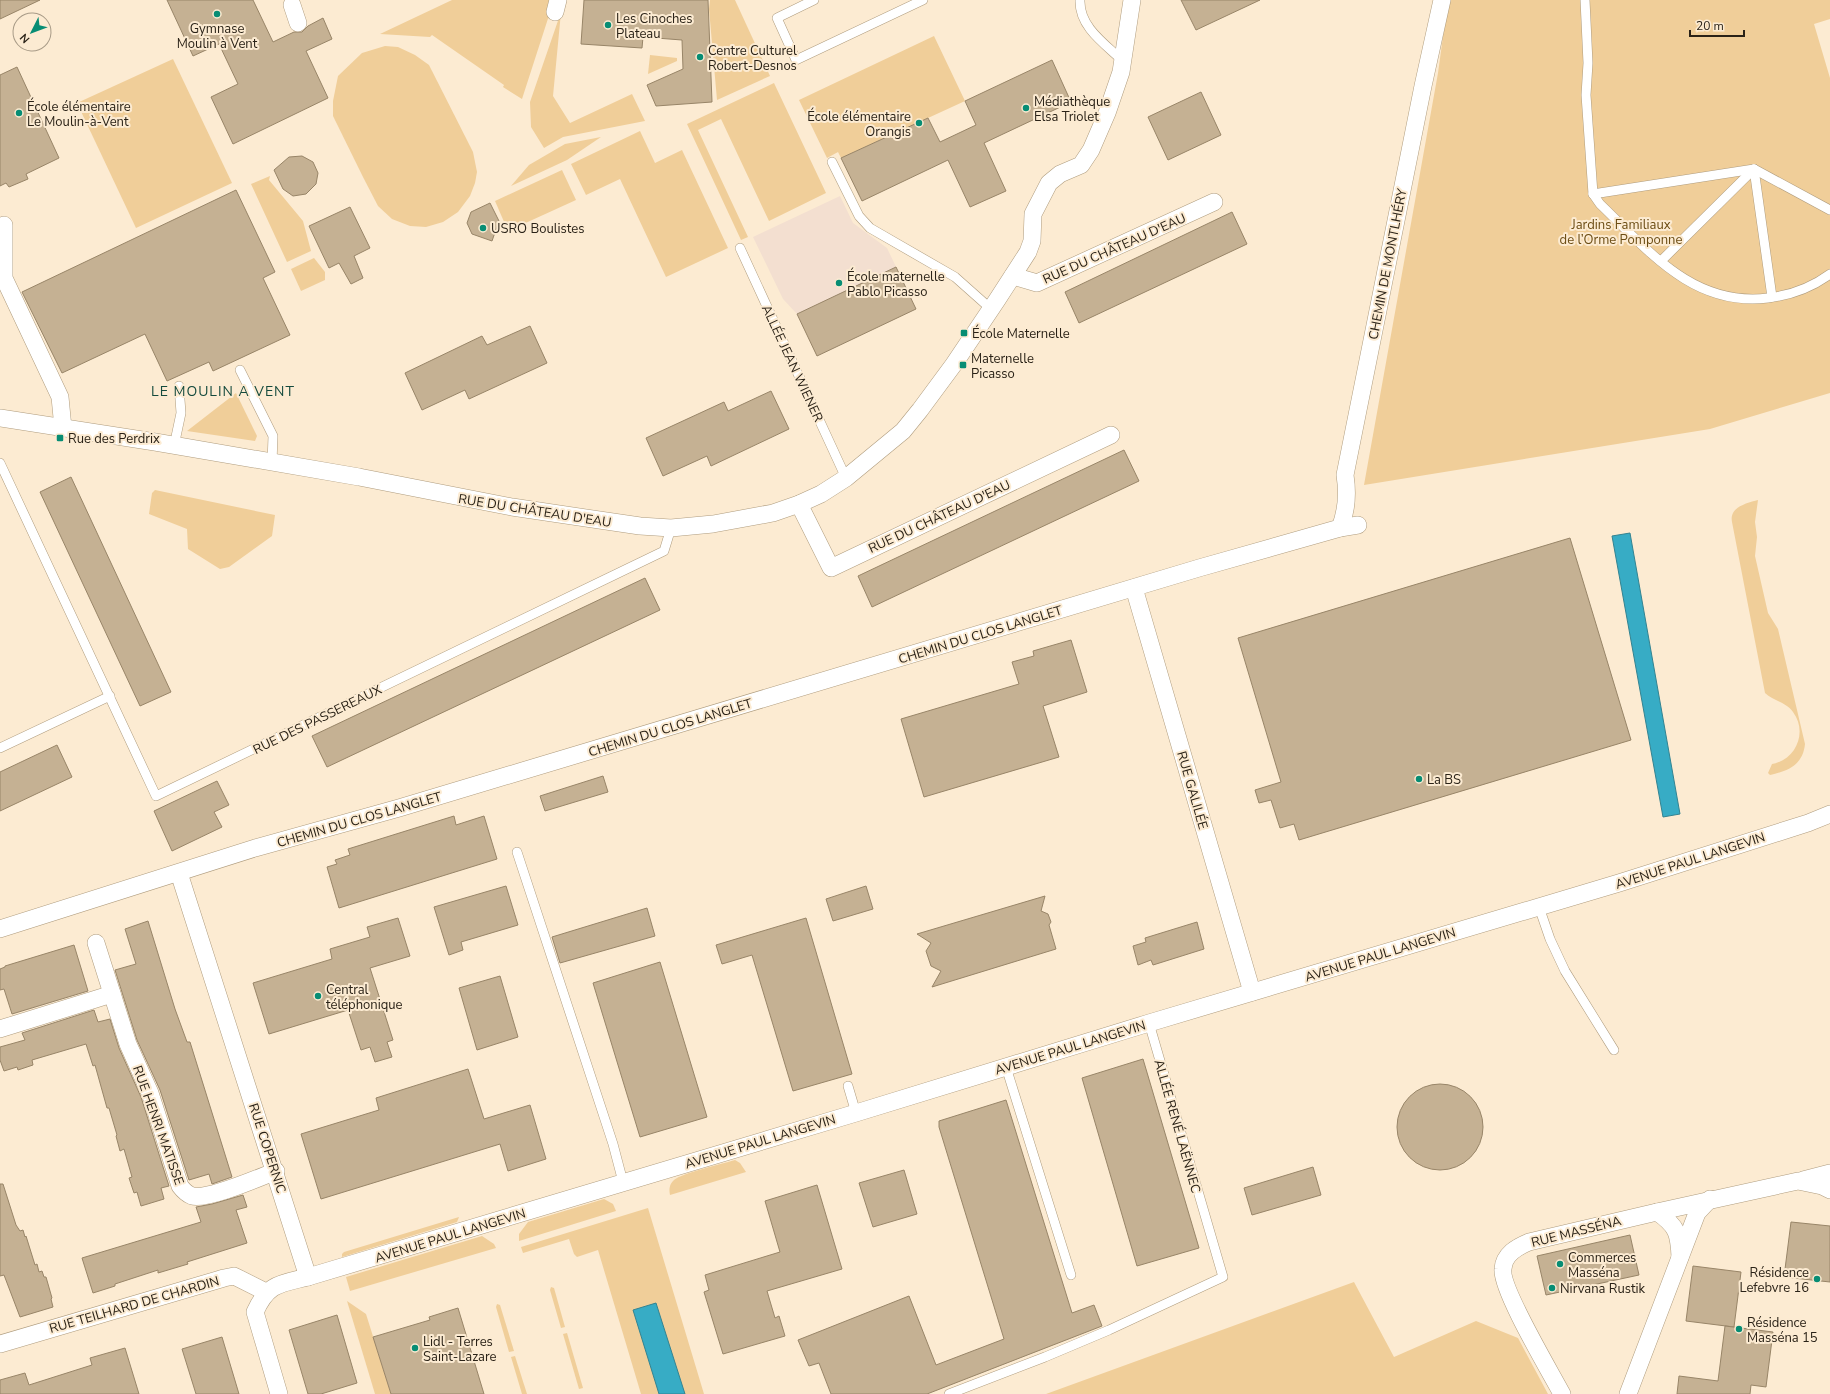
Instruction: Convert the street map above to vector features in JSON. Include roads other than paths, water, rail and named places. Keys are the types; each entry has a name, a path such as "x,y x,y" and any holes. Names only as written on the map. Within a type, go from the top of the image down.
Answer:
{"street":[{"name":"RUE DU CHÂTEAU D'EAU","path":"0,418 359,477 455,496 581,518 640,526 671,528 735,521 773,513 799,504 821,494 846,478 903,431 920,410 1013,276 1028,252 1032,241 1033,214 1049,183 1060,174 1081,165 1087,159 1107,112 1121,72 1132,0"},
{"name":"CHEMIN DE MONTLHÉRY","path":"1340,528 1346,507 1347,496 1345,475 1420,101 1442,0"},
{"path":"292,4 298,24"},
{"name":"RUE DU CHÂTEAU D'EAU","path":"1013,276 1037,283 1214,202"},
{"path":"4,225 4,278 60,397 63,428"},
{"name":"RUE DU CHÂTEAU D'EAU","path":"799,504 830,568 1111,435"},
{"name":"CHEMIN DU CLOS LANGLET","path":"0,929 255,848 399,808 1134,588 1340,528 1358,525"},
{"name":"RUE GALILÉE","path":"1134,588 1252,992"},
{"name":"AVENUE PAUL LANGEVIN","path":"308,1277 1539,906 1808,823 1830,814"},
{"name":"RUE COPERNIC","path":"179,873 276,1172 308,1277"},
{"name":"RUE HENRI MATISSE","path":"96,943 128,1044 150,1093 180,1186 186,1193 192,1196 206,1196 276,1172"},
{"path":"0,1029 112,994"},
{"name":"RUE MASSÉNA","path":"1562,1394 1510,1296 1502,1276 1502,1268 1508,1256 1516,1248 1529,1242 1710,1199 1830,1173"},
{"path":"1798,1181 1822,1186 1830,1190"},
{"path":"1628,1394 1697,1213 1710,1199"},
{"path":"1657,1212 1671,1222 1674,1227 1679,1238 1680,1257"},
{"name":"RUE TEILHARD DE CHARDIN","path":"0,1344 234,1276 266,1292"},
{"path":"279,1394 255,1312 260,1299 266,1292 280,1284 308,1277"}],"lane":[{"path":"814,0 777,18 796,60 923,0"},
{"path":"1080,0 1080,7 1089,30 1123,61"},
{"path":"1585,0 1588,63 1586,95 1593,194 1600,204 1661,261 1683,278 1720,296 1740,299 1791,294 1807,288 1830,274"},
{"path":"832,162 859,216 870,228 955,277 991,309"},
{"path":"1593,194 1754,169 1830,210"},
{"path":"1661,261 1754,169"},
{"path":"1754,169 1772,297"},
{"name":"ALLÉE JEAN WIENER","path":"740,248 846,478"},
{"path":"240,370 273,436 272,463"},
{"path":"174,446 181,413 179,386"},
{"path":"0,463 110,696 0,748"},
{"name":"RUE DES PASSEREAUX","path":"110,696 156,796 664,551 671,528"},
{"path":"517,852 613,1144 623,1182"},
{"path":"1539,906 1550,939 1565,971 1614,1050"},
{"name":"ALLÉE RENÉ LAËNNEC","path":"949,1394 1045,1357 1109,1330 1187,1292 1222,1279 1223,1277 1148,1023"},
{"path":"1006,1067 1071,1275"},
{"path":"848,1086 856,1113"}],"water":[{"path":"1630,533 1680,814 1663,817 1612,536"},
{"path":"656,1303 685,1394 659,1394 633,1310"}],"place":[{"name":"Gymnase Moulin à Vent","path":"217,14"},
{"name":"Les Cinoches Plateau","path":"608,25"},
{"name":"Centre Culturel Robert-Desnos","path":"700,57"},
{"name":"Médiathèque Elsa Triolet","path":"1026,108"},
{"name":"École élémentaire Le Moulin-à-Vent","path":"19,113"},
{"name":"École élémentaire Orangis","path":"919,123"},
{"name":"USRO Boulistes","path":"483,228"},
{"name":"École maternelle Pablo Picasso","path":"839,283"},
{"name":"École Maternelle","path":"964,333"},
{"name":"Maternelle Picasso","path":"963,365"},
{"name":"Rue des Perdrix","path":"60,438"},
{"name":"La BS","path":"1419,779"},
{"name":"Central téléphonique","path":"318,996"},
{"name":"Commerces Masséna","path":"1560,1264"},
{"name":"Résidence Lefebvre 16","path":"1817,1279"},
{"name":"Nirvana Rustik","path":"1552,1288"},
{"name":"Résidence Masséna 15","path":"1739,1329"},
{"name":"Lidl - Terres Saint-Lazare","path":"415,1348"}],"district":[{"name":"LE MOULIN A VENT","path":"223,391"}],"park label":[{"name":"Jardins Familiaux de l’Orme Pomponne","path":"1621,232"}]}
